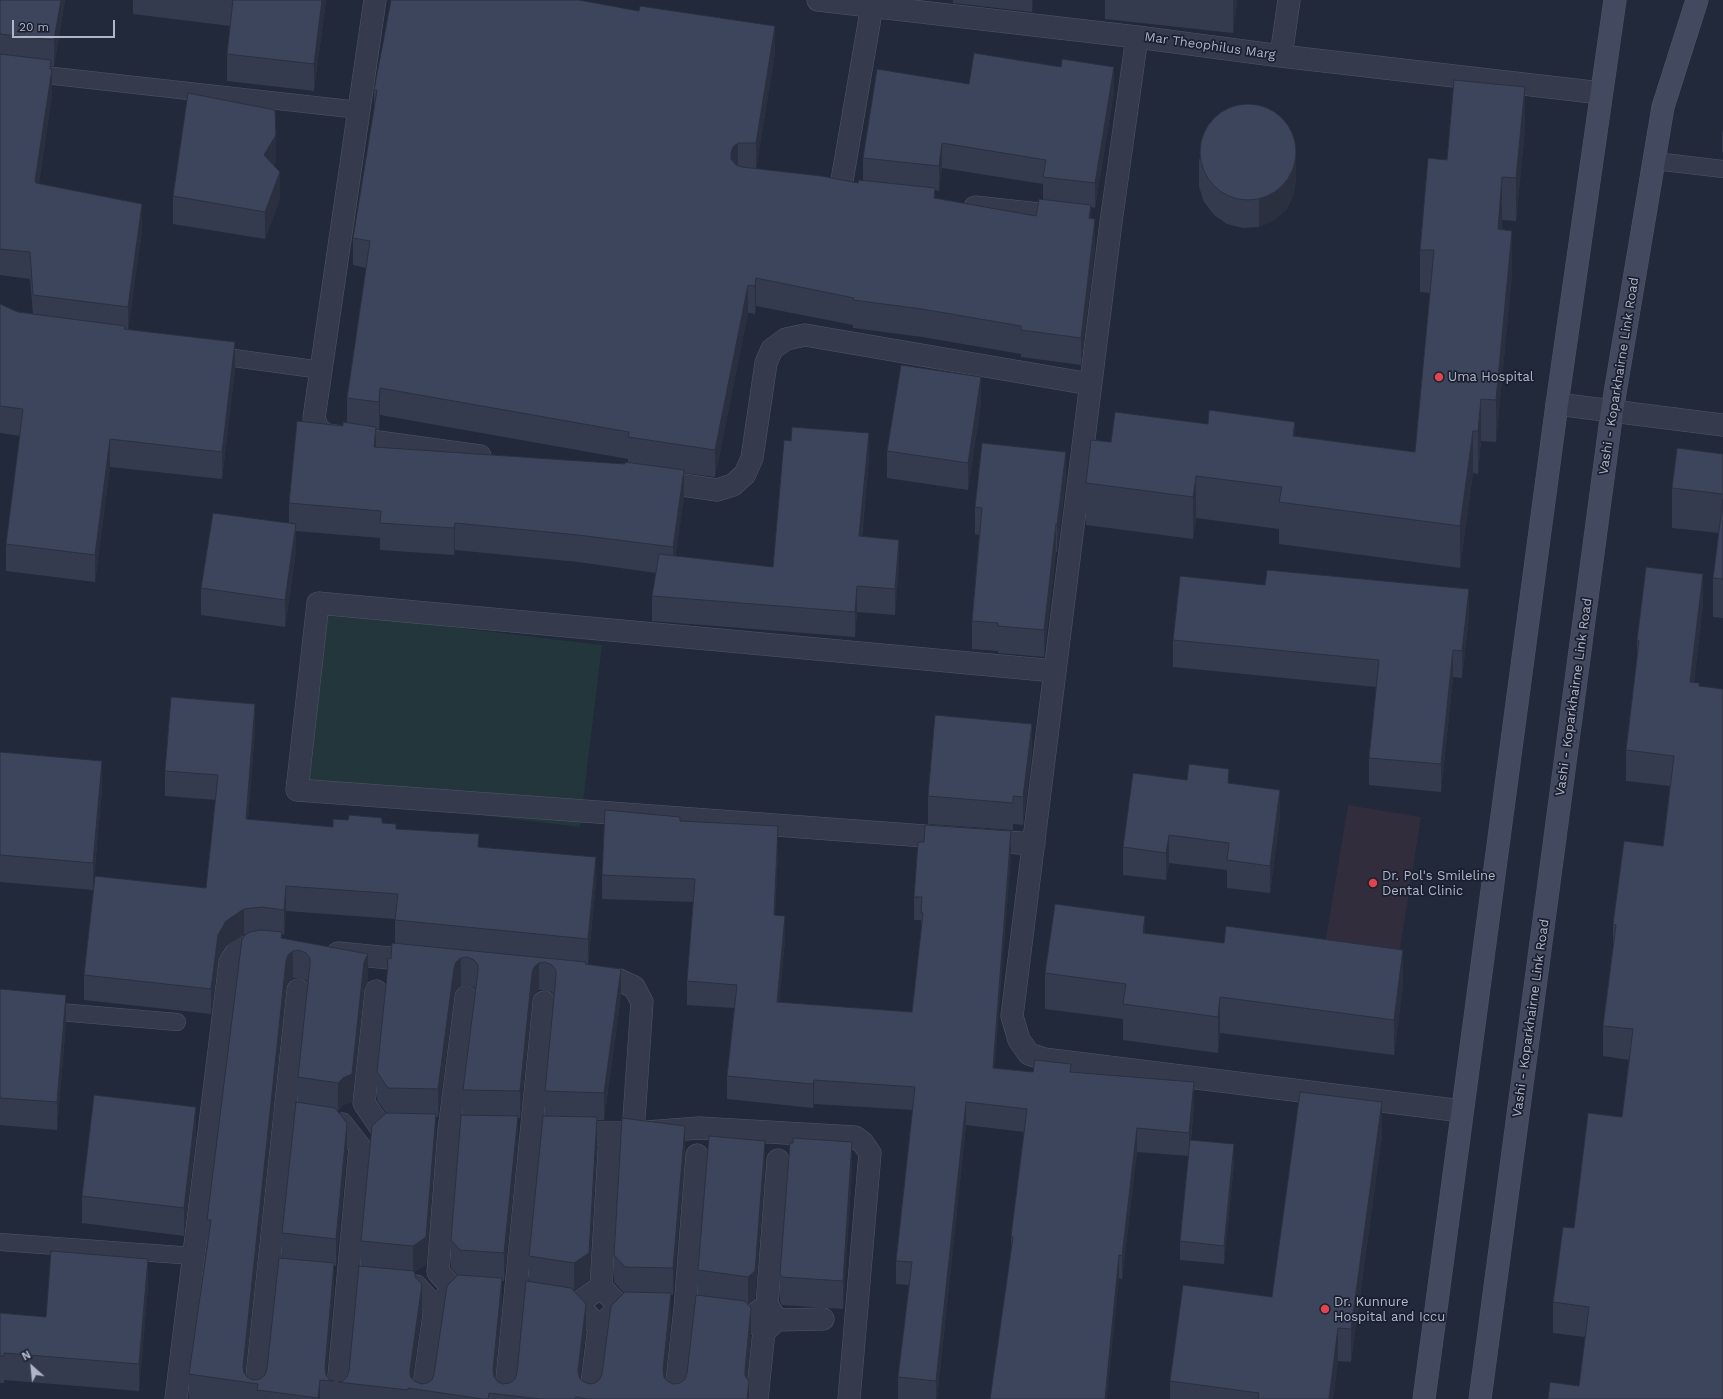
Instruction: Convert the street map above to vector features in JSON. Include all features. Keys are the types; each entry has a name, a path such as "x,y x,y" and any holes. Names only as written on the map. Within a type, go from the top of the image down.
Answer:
{"main road":[{"path":"1424,1399 1557,404 1615,0"},
{"name":"Vashi - Koparkhairne Link Road","path":"1480,1399 1612,411 1663,107 1697,0"}],"street":[{"path":"375,0 314,418 318,429 327,435 501,459"},
{"name":"Mar Theophilus Marg","path":"818,0 1601,93"},
{"path":"1281,56 1289,0"},
{"path":"840,192 872,6"},
{"path":"1137,37 1098,220 1090,384 1012,1016 1019,1040 1029,1054 1044,1059 1462,1111"},
{"path":"818,190 863,195"},
{"path":"956,205 1098,220"},
{"path":"634,478 717,490 733,485 745,474 752,458 766,363 772,349 786,339 805,335 1090,384"},
{"path":"1557,404 1723,425"},
{"path":"1034,844 297,790 318,603 1055,671"},
{"path":"176,1399 230,962 236,953 246,947 261,945 292,948"},
{"path":"316,951 440,963"},
{"path":"573,976 619,980 634,987 642,1002 633,1133"},
{"path":"255,1395 298,990"},
{"path":"342,1124 364,1103 376,991"},
{"path":"466,997 449,1130 438,1272 454,1290 516,1294 577,1304 599,1326"},
{"path":"505,1399 544,1002"},
{"path":"364,1103 381,1128"},
{"path":"284,1115 342,1124 360,1147 337,1397"},
{"path":"360,1147 381,1128 404,1128"},
{"path":"508,1131 610,1134 699,1128 855,1138 863,1143 870,1153 870,1165 849,1399"},
{"path":"426,1129 471,1131"},
{"path":"610,1134 601,1287 620,1307"},
{"path":"675,1399 685,1308 697,1154"},
{"path":"757,1399 778,1160"},
{"path":"267,1272 289,1274"},
{"path":"394,1284 416,1286 438,1272"},
{"path":"326,1277 371,1281"},
{"path":"416,1286 435,1307"},
{"path":"577,1304 601,1287"},
{"path":"422,1399 435,1307 454,1290"},
{"path":"590,1399 599,1326 620,1307 685,1308 765,1318 823,1319"}],"lane":[{"path":"0,70 359,110"},
{"path":"1655,161 1723,169"},
{"path":"197,353 321,370"},
{"path":"0,1007 177,1022"},
{"path":"0,1242 194,1256"}],"shaded area":[{"path":"325,612 602,645 580,827 302,794"},
{"name":"Dr. Pol's Smileline Dental Clinic","path":"1348,805 1421,817 1398,961 1324,950"}],"building":[{"path":"0,0 61,0 54,40 0,34"},
{"path":"233,0 322,0 314,64 227,54"},
{"path":"391,0 579,0 639,11 640,6 775,26 756,143 738,143 733,147 731,159 736,165 742,167 821,176 858,183 859,180 935,188 934,198 1036,216 1039,199 1091,205 1089,218 1095,219 1081,338 1021,330 1021,326 922,309 853,300 854,298 756,278 755,286 748,285 715,450 628,437 629,432 380,388 379,402 347,398 370,241 353,238 377,90 374,90"},
{"path":"974,53 1061,67 1062,59 1114,67 1095,183 1043,177 1046,160 942,143 939,166 863,158 877,69 969,84"},
{"path":"0,54 51,60 50,69 52,69 35,181 36,183 142,204 128,307 33,295 30,252 0,249"},
{"path":"1454,80 1525,87 1516,178 1502,177 1498,229 1512,231 1496,400 1481,399 1478,431 1473,431 1460,526 1279,502 1282,487 1196,476 1193,497 1086,483 1091,440 1111,442 1115,412 1208,424 1209,410 1295,422 1293,436 1415,452 1434,250 1420,250 1428,158 1447,160"},
{"path":"188,93 275,110 276,135 264,155 280,172 265,212 173,196"},
{"path":"1248,104 1266,107 1282,118 1293,134 1296,152 1293,170 1282,186 1266,197 1248,200 1230,197 1214,186 1203,170 1200,152 1203,134 1214,118 1230,107"},
{"path":"0,304 18,312 125,326 124,329 235,342 222,452 110,439 95,555 6,544 23,409 0,406"},
{"path":"901,365 981,377 968,463 887,451"},
{"path":"297,421 343,426 343,422 376,427 374,447 625,464 625,462 684,470 673,547 578,535 455,523 454,528 380,523 381,511 289,503"},
{"path":"792,427 869,433 859,536 899,540 895,589 857,586 855,612 652,596 659,554 773,567 784,440 791,441"},
{"path":"982,443 1066,452 1044,630 998,626 998,623 972,621 982,508 975,507"},
{"path":"1677,448 1723,454 1723,494 1672,488"},
{"path":"1723,499 1723,579 1713,578"},
{"path":"213,513 296,524 285,600 201,588"},
{"path":"1646,567 1703,574 1690,682 1699,683 1699,686 1723,689 1723,1399 1548,1399 1550,1382 1579,1386 1589,1307 1553,1302 1563,1227 1574,1228 1588,1113 1622,1117 1633,1029 1603,1026 1616,925 1613,924 1624,841 1663,846 1674,756 1626,750"},
{"path":"1267,570 1469,589 1462,651 1453,650 1441,764 1369,758 1379,660 1173,640 1180,576 1265,585"},
{"path":"171,697 255,704 246,819 333,827 333,819 348,820 349,815 382,818 382,823 396,824 396,829 479,834 478,847 596,857 588,939 395,920 398,894 286,886 284,910 262,907 244,909 226,921 218,935 211,989 84,975 95,876 206,888 218,775 165,771"},
{"path":"935,715 1032,724 1023,797 1013,796 1013,803 928,796"},
{"path":"0,752 102,761 93,863 0,855"},
{"path":"1189,764 1229,769 1228,783 1280,790 1270,866 1227,860 1229,843 1169,835 1166,853 1123,847 1133,773 1187,780"},
{"path":"605,810 680,817 680,821 778,826 774,915 785,916 777,1002 912,1012 923,913 921,913 922,897 914,897 918,842 924,842 925,825 1011,831 993,1068 1033,1072 1035,1060 1071,1064 1070,1072 1194,1082 1189,1133 1137,1128 1122,1256 1119,1255 1105,1399 990,1399 1013,1237 1011,1236 1027,1109 966,1102 936,1381 898,1377 912,1262 896,1261 915,1087 814,1080 813,1084 727,1076 737,985 687,981 695,879 602,875"},
{"path":"1055,904 1145,916 1143,933 1224,943 1226,926 1403,950 1394,1020 1220,997 1218,1017 1123,1004 1126,984 1045,973"},
{"path":"261,930 282,932 281,938 368,954 364,962 352,1074 343,1078 338,1083 298,1077 310,958 306,953 299,950 293,951 288,955 286,961 243,1367 244,1373 247,1377 253,1380 260,1379 265,1375 267,1369 279,1258 334,1263 325,1368 326,1375 330,1380 334,1381 320,1380 318,1398 257,1390 258,1384 189,1374 211,1220 207,1220 242,939 250,932"},
{"path":"392,943 586,962 585,964 621,969 604,1093 545,1091 556,970 552,965 545,962 539,963 534,967 532,973 520,1091 463,1090 478,971 478,965 474,960 467,957 461,958 456,962 454,968 438,1089 388,1088 377,1072 388,965 387,958 391,959"},
{"path":"0,989 66,995 57,1102 0,1098"},
{"path":"1300,1092 1382,1102 1351,1329 1338,1328 1329,1399 1258,1399 1259,1393 1170,1381 1183,1285 1272,1297"},
{"path":"94,1095 196,1107 184,1208 82,1196"},
{"path":"296,1102 335,1108 347,1123 336,1239 282,1233"},
{"path":"386,1113 436,1114 426,1237 413,1246 361,1241 372,1126"},
{"path":"461,1115 518,1116 504,1253 460,1250 451,1240"},
{"path":"543,1116 597,1117 589,1253 574,1263 529,1256"},
{"path":"622,1118 685,1126 673,1268 625,1267 614,1255"},
{"path":"709,1136 765,1141 755,1271 748,1277 698,1270"},
{"path":"793,1138 852,1142 843,1281 782,1277 780,1274 790,1143 793,1143"},
{"path":"1190,1140 1234,1144 1224,1246 1180,1241"},
{"path":"51,1251 148,1259 139,1364 4,1353 4,1356 0,1356 0,1313 46,1317"},
{"path":"359,1266 414,1271 416,1278 422,1284 410,1370 410,1376 414,1381 421,1384 432,1380 447,1286 458,1275 502,1278 493,1370 494,1377 498,1382 503,1384 510,1383 515,1379 517,1373 526,1281 571,1288 586,1304 578,1370 579,1377 582,1381 589,1384 595,1383 600,1379 602,1374 611,1306 625,1292 671,1293 663,1370 664,1377 667,1381 673,1384 680,1383 685,1379 687,1373 696,1295 745,1301 751,1308 745,1370 745,1376 749,1381 747,1399 587,1399 576,1397 575,1399 541,1399 489,1393 488,1399 483,1399 408,1388 408,1390 338,1382 343,1381 347,1377 349,1371"}],"place":[{"name":"Uma Hospital","path":"1439,377"},
{"name":"Dr. Pol's Smileline Dental Clinic","path":"1373,883"},
{"name":"Dr. Kunnure Hospital and Iccu","path":"1325,1309"}]}
